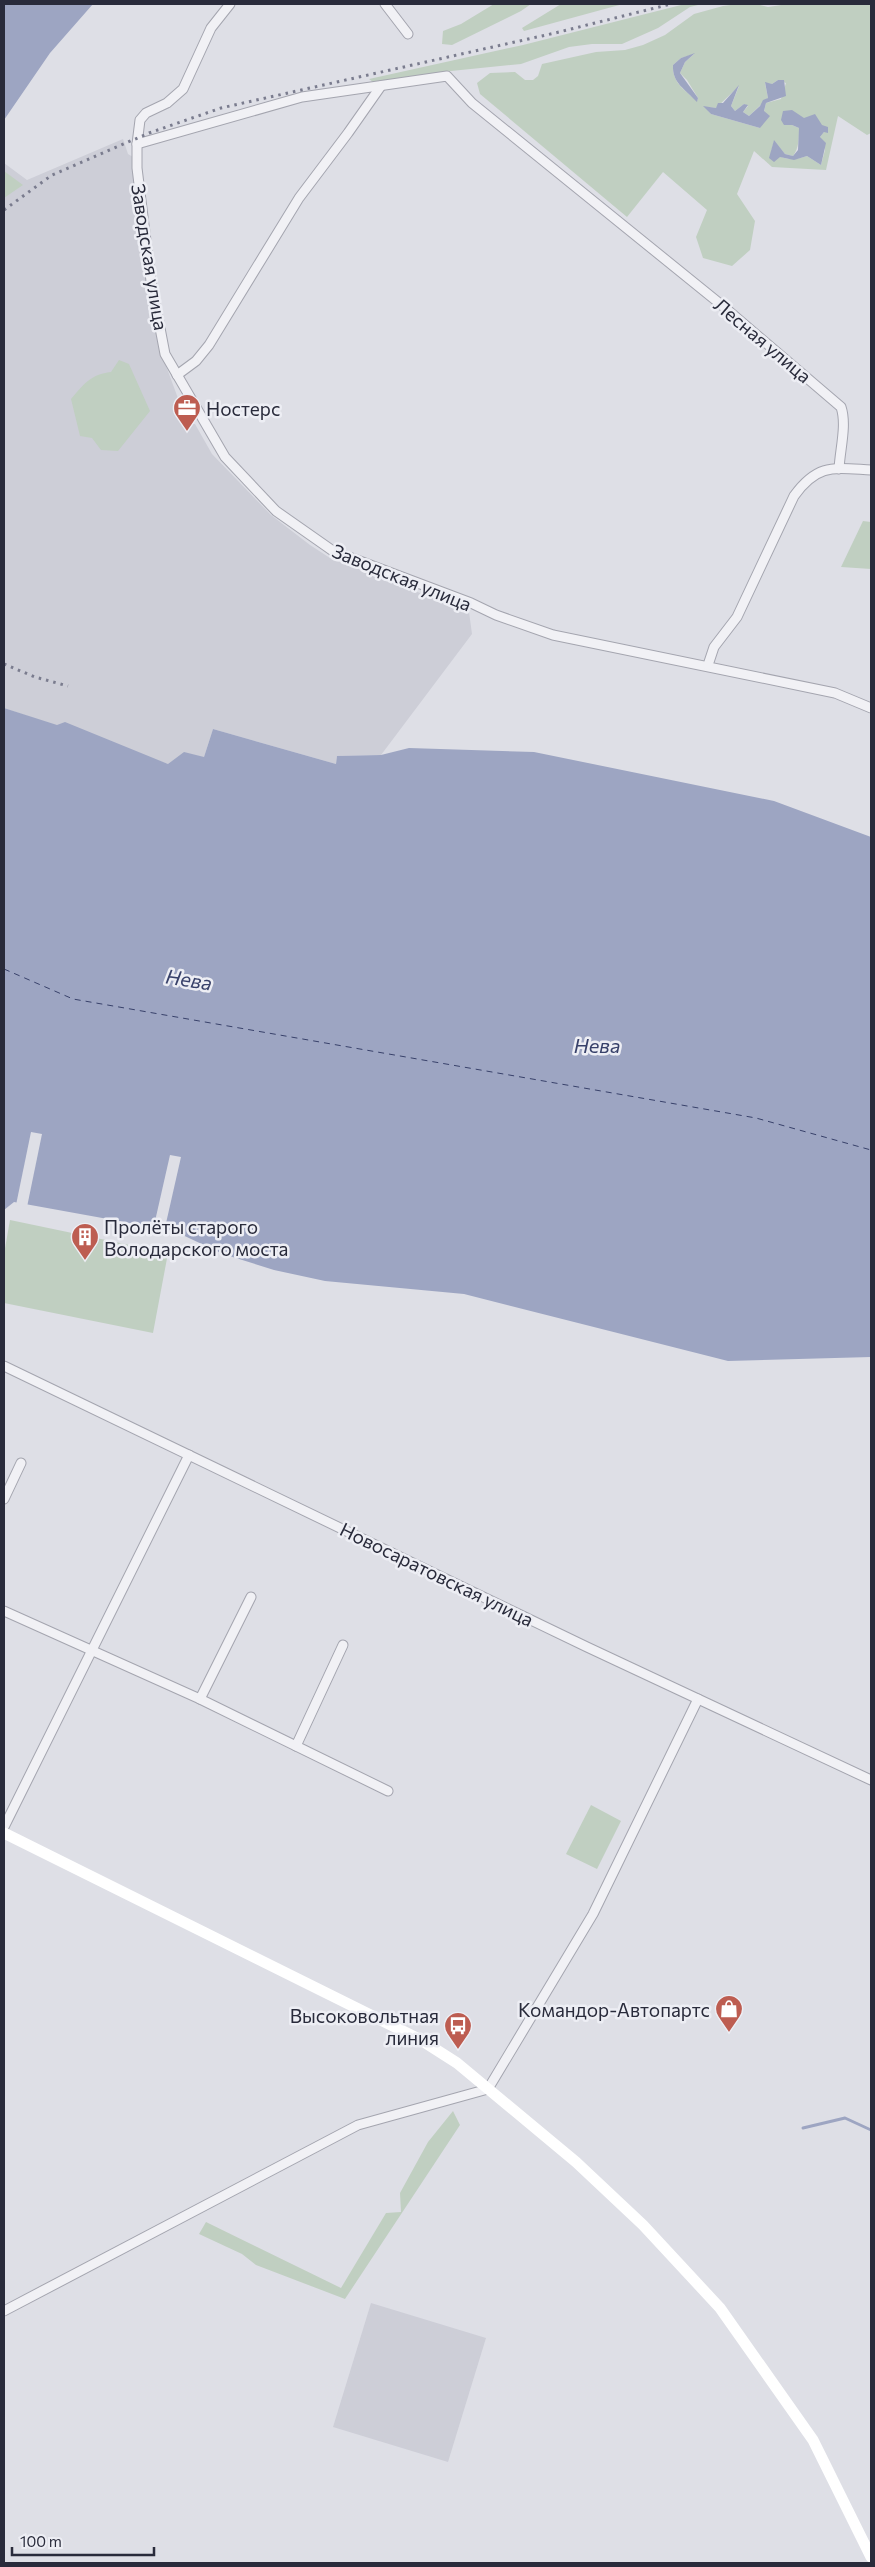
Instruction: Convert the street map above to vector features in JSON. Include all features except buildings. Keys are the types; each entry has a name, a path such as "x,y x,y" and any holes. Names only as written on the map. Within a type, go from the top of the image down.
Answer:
{"main road":[{"path":"4,1833 181,1923 384,2020 446,2055 576,2162 637,2219 720,2308 813,2440 871,2556"}],"street":[{"name":"Заводская улица","path":"230,4 212,28 183,89 167,103 146,113 140,120 137,144 137,168 151,281 165,354 225,457 276,511 333,551 470,603 496,615 553,635 708,665 835,693 871,708"},
{"path":"385,4 408,34"},
{"name":"Лесная улица","path":"381,86 447,76 472,103 724,307 841,407 845,418 840,444 840,469"},
{"path":"137,144 302,97 381,86"},
{"path":"178,375 196,361 209,345 299,198 381,86"},
{"path":"708,665 714,646 737,617 794,496 806,480 821,472 840,469 871,470"},
{"name":"Новосаратовская улица","path":"4,1366 871,1780"},
{"path":"4,1827 189,1455"},
{"path":"4,1499 21,1463"},
{"path":"200,1699 251,1597"},
{"path":"4,1611 91,1652 200,1699 388,1791"},
{"path":"296,1746 343,1645"},
{"path":"4,2311 358,2125 488,2089 593,1914 698,1699"}],"shaded area":[{"path":"123,139 128,154 133,157 162,355 179,401 183,406 189,406 192,424 195,424 212,454 271,515 330,558 469,612 472,634 381,755 337,756 336,764 213,729 204,757 168,764 4,708 4,163 27,180"},
{"path":"371,2303 486,2338 448,2462 333,2427"}],"green space":[{"path":"494,4 531,4 521,11 452,45 442,44 443,31 461,24"},
{"path":"561,4 623,4 524,31 522,28"},
{"path":"685,4 702,4 690,7 658,28 622,44 592,44 569,47 521,64 451,71 373,82 369,79 523,45"},
{"path":"738,4 756,4 768,7 788,4 871,4 871,133 867,135 838,116 826,170 772,167 754,151 737,194 755,221 750,250 732,266 703,258 696,237 707,210 663,172 627,217 480,94 477,83 490,73 515,72 525,80 533,80 538,76 542,64 596,52 625,50 643,45 665,35 694,14","holes":["694,54 685,62 680,73 687,80 698,98 697,101 680,86 673,71 673,65 681,58","778,80 786,83 781,99 766,103 760,128 711,114 705,107 716,108 739,86 731,106 735,111 744,104 748,106 743,112 749,116 768,98 765,83 772,84","797,115 824,132 820,137 825,150 821,165 807,156 789,159 771,152 774,141 785,154 793,156 798,146 799,128 792,125"]},
{"path":"4,171 23,185 4,198"},
{"path":"119,360 129,364 150,411 118,451 101,450 92,438 80,436 71,399 93,378 111,372"},
{"path":"863,521 871,522 871,569 841,567"},
{"path":"10,1220 168,1253 153,1333 4,1303 4,1254"},
{"path":"591,1805 621,1821 597,1869 566,1854"},
{"path":"453,2111 460,2125 345,2299 256,2265 242,2254 199,2234 206,2222 341,2288 386,2213 401,2212 400,2193 428,2142"}],"water":[{"path":"4,4 93,4 50,53 4,120"},
{"path":"695,53 685,62 680,73 698,98 697,102 680,85 673,71 673,65 681,58"},
{"path":"778,80 784,80 786,96 766,103 764,111 770,116 760,128 711,114 703,106 716,108 718,103 723,103 739,85 731,106 735,111 744,104 748,105 743,112 749,116 760,106 763,100 768,98 765,82 772,84"},
{"path":"792,110 804,118 815,114 822,125 828,127 828,133 824,132 820,137 826,143 821,165 807,156 794,160 780,157 774,162 769,158 774,140 785,154 793,156 798,150 799,128 792,125 784,125 781,120 783,111"},
{"name":"Нева","path":"4,708 57,725 65,722 168,764 184,752 204,757 213,729 336,764 337,756 381,755 409,748 534,752 774,801 871,837 871,1357 728,1361 464,1294 325,1281 274,1270 223,1254 174,1231 14,1202 4,1210"}],"pier":[{"path":"31,1132 42,1134 27,1207 16,1205"},
{"path":"170,1155 181,1157 164,1232 153,1230"}],"waterway":[{"path":"803,2128 845,2118 871,2130"}],"ferry route":[{"path":"4,969 73,999 756,1118 871,1150"}],"railway":[{"path":"4,210 52,175 149,133 221,108 555,33 671,4"},
{"path":"4,664 35,677 68,686"}],"place":[{"name":"Ностерс","path":"187,432"},
{"name":"Пролёты старого Володарского моста","path":"85,1261"},
{"name":"Командор-Автопартс","path":"729,2033"},
{"name":"Высоковольтная линия","path":"458,2050"}]}
